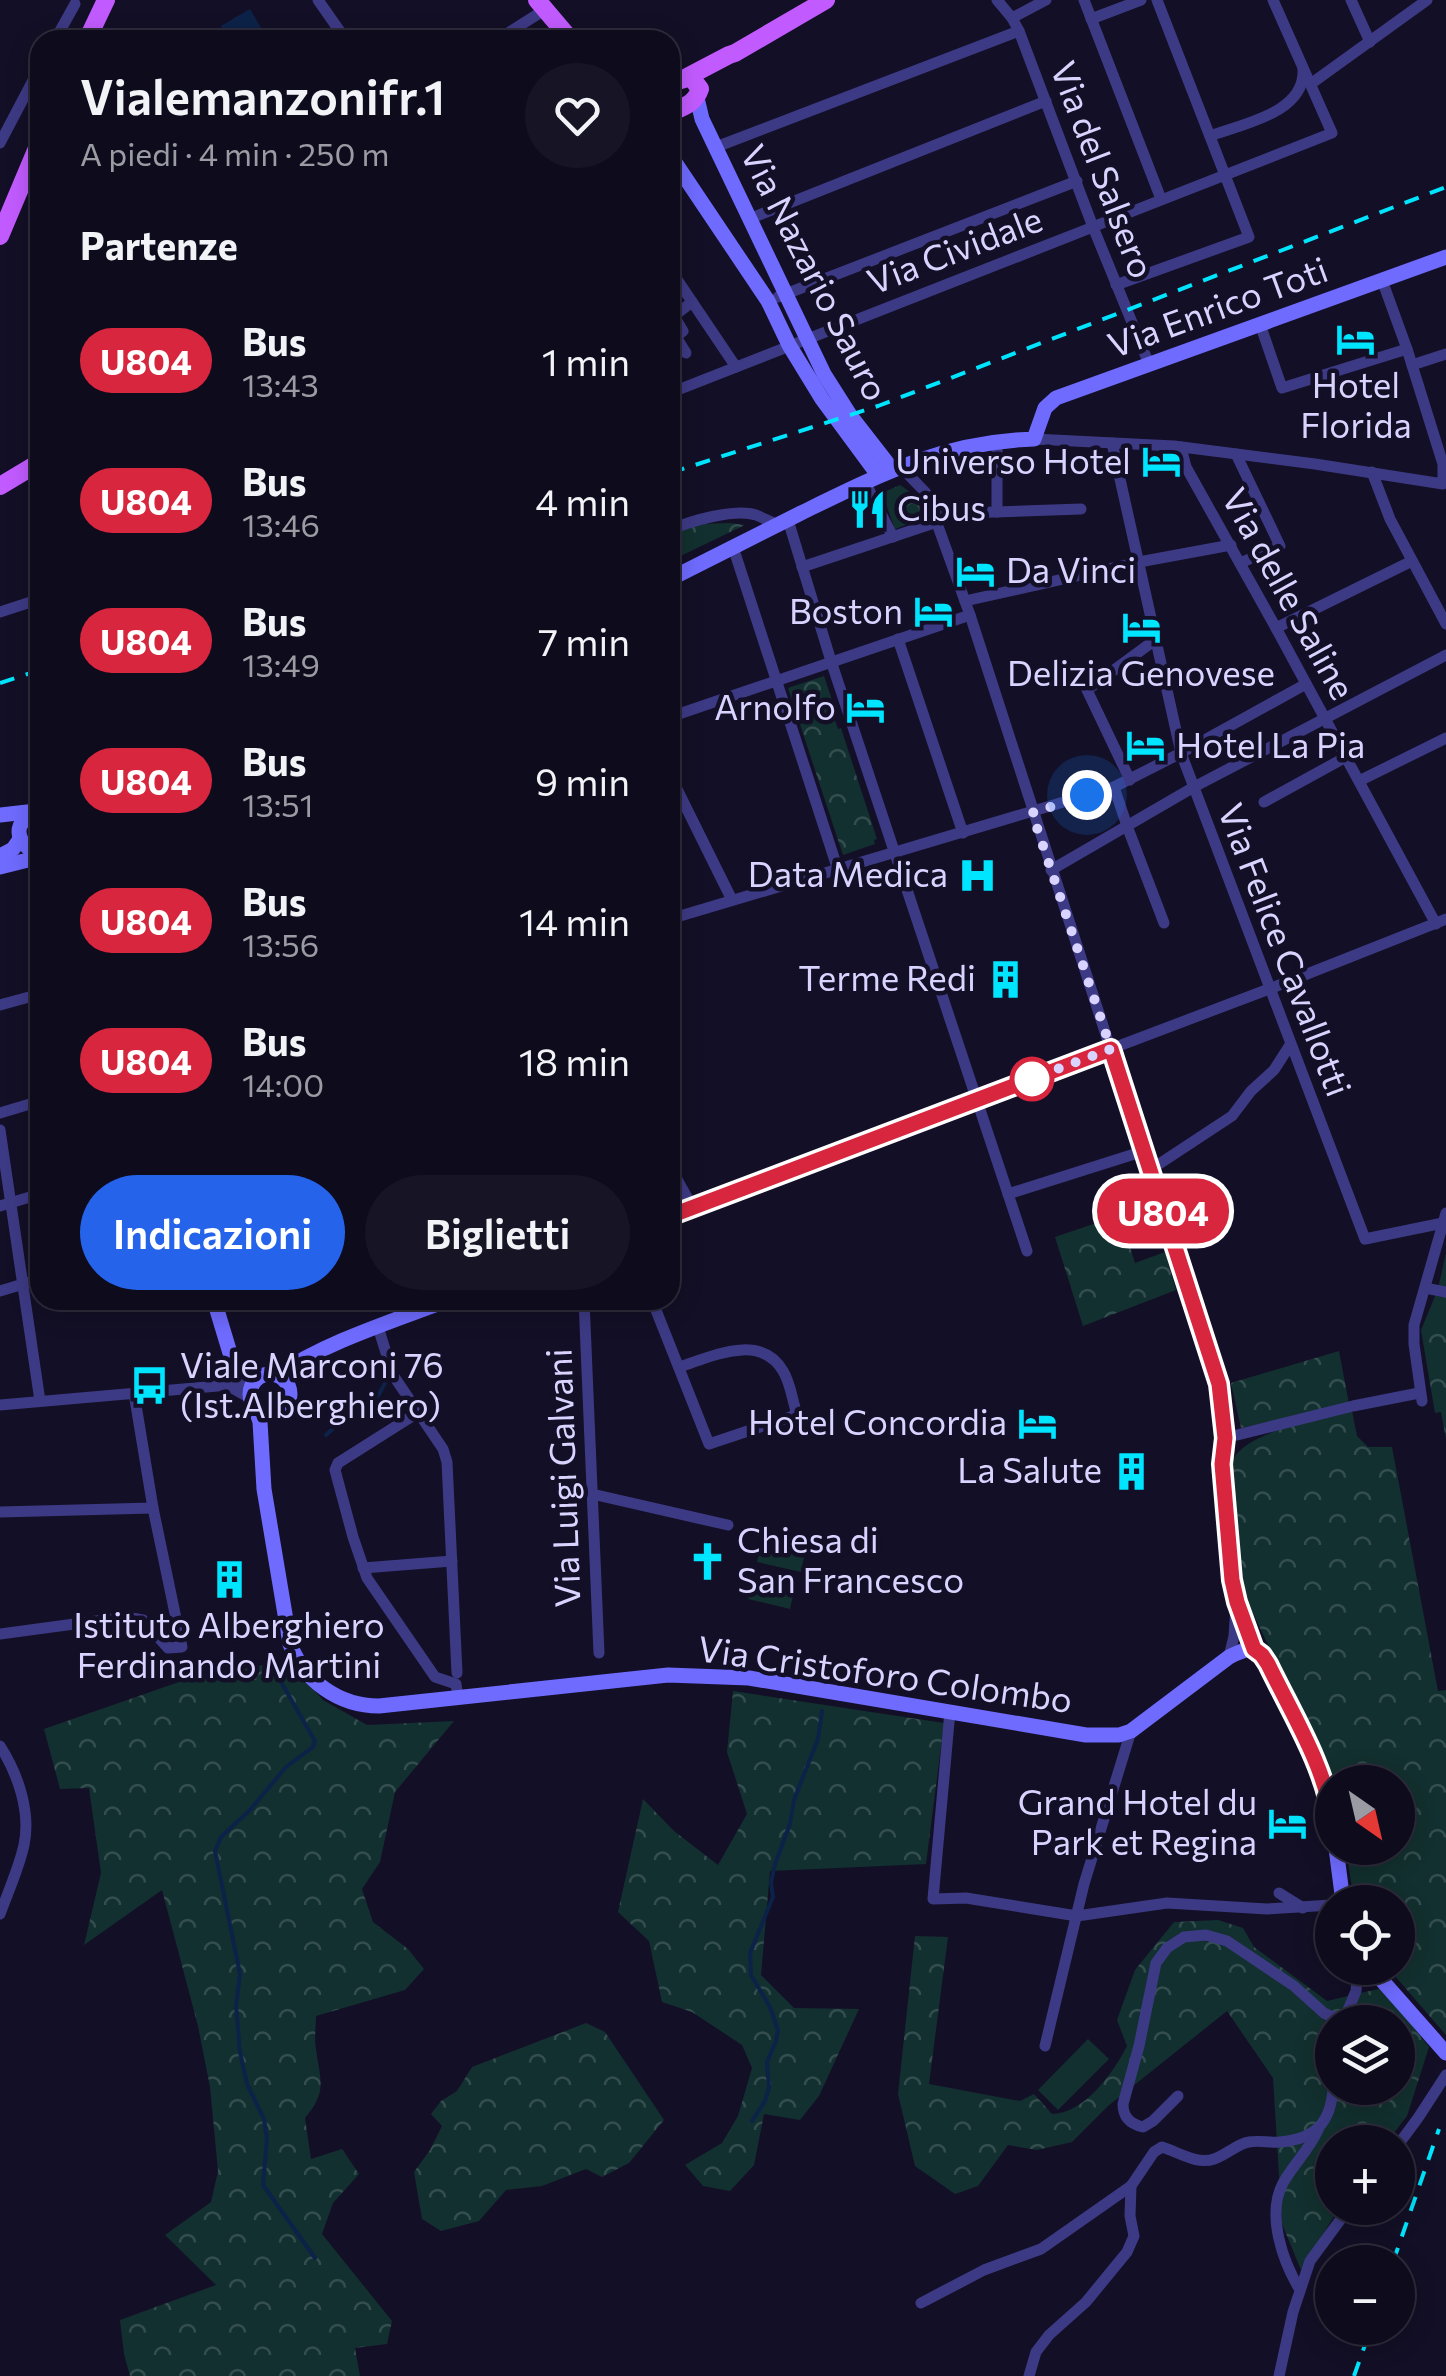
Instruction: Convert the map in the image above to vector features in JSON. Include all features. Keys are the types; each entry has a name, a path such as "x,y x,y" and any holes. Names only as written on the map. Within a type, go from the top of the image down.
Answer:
{"main road":[{"path":"92,30 106,0"},
{"path":"688,87 736,53 826,0"},
{"path":"545,8 563,30"},
{"path":"545,8 574,30"},
{"name":"Via Nazario Sauro","path":"688,87 824,374 884,473"},
{"path":"0,236 30,163"},
{"name":"Via Nazario Sauro","path":"680,170 768,301 822,400 884,473"},
{"path":"0,202 25,174"},
{"name":"Via Enrico Toti","path":"1034,439 1049,402 1446,257"},
{"path":"680,573 884,473 950,450 998,440 1034,439"},
{"path":"0,486 30,468"},
{"path":"11,851 0,819 10,812 30,811"},
{"path":"11,851 30,815"},
{"path":"217,1310 233,1363 267,1414 280,1411"},
{"path":"277,1375 332,1345 422,1310"},
{"path":"262,1444 288,1403 302,1369 332,1345"},
{"path":"254,1392 266,1374 277,1375 290,1392"},
{"name":"Via Cristoforo Colombo","path":"254,1392 264,1490 288,1634 300,1664 328,1692 360,1704 379,1706 651,1676 704,1674 749,1678 1086,1734 1119,1735 1132,1731"},
{"path":"1132,1731 1229,1657 1254,1649 1268,1664 1317,1765"},
{"path":"1387,1985 1446,2053"}],"street":[{"path":"318,0 339,30"},
{"name":"Via del Salsero","path":"996,0 1019,31 1149,364"},
{"path":"1012,18 1046,0"},
{"path":"1084,0 1161,199"},
{"path":"1091,19 1141,0"},
{"path":"1116,285 1249,237 1156,0"},
{"path":"1274,0 1312,84 1427,0"},
{"path":"1351,0 1370,42"},
{"path":"61,30 75,4"},
{"path":"512,30 545,8"},
{"path":"716,147 1019,31"},
{"path":"1210,136 1284,106 1300,92 1303,65"},
{"name":"Via Cividale","path":"680,389 1332,132 1312,84"},
{"path":"0,143 30,86"},
{"path":"749,219 1046,101"},
{"path":"768,301 1077,181"},
{"path":"1034,439 1182,447 1443,484 1442,464 1382,280"},
{"path":"680,284 736,367"},
{"path":"680,311 692,302"},
{"path":"1260,324 1282,388 1407,349"},
{"path":"680,343 686,353"},
{"path":"1412,365 1440,356"},
{"path":"997,512 998,440"},
{"name":"Via Felice Cavallotti","path":"1112,443 1181,754 1365,1239 1445,1218"},
{"name":"Via delle Saline","path":"1182,447 1186,467 1441,922"},
{"path":"1236,454 1280,546 1240,563"},
{"path":"1372,472 1390,519 1446,624"},
{"path":"884,473 926,493 936,518 1219,1384 1232,1580 1254,1649"},
{"path":"884,473 893,536"},
{"path":"802,567 936,518 1081,509"},
{"path":"680,526 714,516 754,514 783,522 802,567 1027,1250"},
{"path":"964,601 1230,545"},
{"path":"733,547 838,870"},
{"path":"1276,628 1412,561"},
{"path":"0,612 30,603"},
{"path":"680,714 970,615"},
{"path":"898,639 963,833"},
{"path":"1130,780 1087,690 1154,640"},
{"path":"1051,870 1194,788 1446,656"},
{"path":"680,916 1114,787 1306,684"},
{"path":"1359,781 1446,738"},
{"path":"1264,802 1346,757"},
{"path":"1114,787 1164,923"},
{"path":"680,795 732,900"},
{"path":"680,1213 1441,922"},
{"path":"0,1005 30,997"},
{"path":"1150,1170 1232,1116 1274,1070 1290,1045"},
{"path":"0,1113 30,1104"},
{"path":"0,1130 6,1205 40,1401"},
{"path":"1008,1194 1144,1151"},
{"path":"680,1185 693,1208"},
{"path":"6,1205 30,1197"},
{"path":"1225,1438 1352,1406 1420,1397 1414,1326 1445,1218"},
{"path":"0,1292 30,1283"},
{"path":"1425,1288 1446,1292"},
{"name":"Via Luigi Galvani","path":"584,1310 599,1653"},
{"path":"656,1310 678,1368 708,1444 792,1416 796,1410 784,1373 768,1355 753,1350 732,1351 678,1368"},
{"path":"378,1327 394,1375 446,1456 457,1672"},
{"path":"0,1405 228,1386 254,1392"},
{"path":"0,1634 126,1618 143,1620 168,1648 182,1648 134,1393"},
{"path":"417,1413 336,1466 336,1474 367,1578 435,1677 454,1683 458,1697"},
{"path":"592,1494 728,1525"},
{"path":"0,1512 154,1508"},
{"path":"363,1568 452,1561"},
{"path":"1229,1657 1237,1602"},
{"path":"950,1711 933,1899 966,1898 1077,1916 1167,1903 1267,1910 1315,1907"},
{"path":"1045,2046 1084,1884 1132,1731"},
{"path":"0,1746 18,1784 26,1826 24,1847 0,1914"},
{"path":"1278,1893 1302,1908"},
{"path":"1178,2096 1143,2128 1124,2114 1123,2104 1156,1963 1167,1948 1184,1938 1206,1935 1228,1941 1316,2005"},
{"path":"1413,2125 1446,2075"},
{"path":"921,2303 984,2270 1041,2249 1130,2186 1158,2148 1211,2160 1246,2142 1282,2142 1315,2130"},
{"path":"1300,2290 1288,2268 1279,2235 1276,2201 1283,2182 1315,2134"},
{"path":"1029,2376 1036,2352 1049,2335 1086,2302 1127,2252 1134,2236 1130,2186"},
{"path":"1279,2376 1310,2261 1336,2225"}],"green space":[{"path":"900,485 916,496 924,518 895,529 882,493"},
{"path":"701,524 745,525 680,556 680,531"},
{"path":"824,676 837,715 834,717 877,839 875,844 843,855 788,688"},
{"path":"1120,1215 1135,1263 1165,1252 1176,1290 1083,1326 1055,1237"},
{"path":"1446,1253 1446,1439 1441,1412 1435,1413 1421,1330 1438,1289"},
{"path":"1339,1351 1349,1404 1241,1428 1231,1383"},
{"path":"1352,1411 1357,1436 1368,1447 1392,1447 1438,1691 1446,1690 1446,2035 1403,1985 1415,1985 1415,1885 1351,1885 1349,1865 1415,1865 1415,1765 1326,1765 1245,1597 1232,1461 1253,1441"},
{"path":"762,1538 806,1547 801,1572 757,1562"},
{"path":"753,1577 795,1587 790,1609 748,1599"},
{"path":"287,1660 323,1700 367,1725 454,1721 395,1792 380,1862 362,1889 373,1922 408,1949 424,1969 405,1990 316,2016 315,2045 321,2085 305,2118 311,2159 342,2149 359,2174 333,2203 322,2234 392,2321 387,2344 355,2348 360,2376 130,2376 120,2320 216,2285 165,2235 211,2202 218,2171 210,2087 162,1890 84,1945 101,1873 89,1788 60,1789 44,1729 179,1682"},
{"path":"733,1691 944,1723 926,1864 770,1871 761,1975 794,2008 859,2009 819,2096 800,2120 764,2114 754,2165 730,2191 703,2186 685,2165 722,2143 738,2116 752,2068 742,2045 692,2012 662,2002 649,1941 618,1912 643,1799 674,1831 718,1865 747,1814 727,1752"},
{"path":"1218,1920 1243,1928 1254,1947 1327,2001 1382,1988 1396,2005 1315,2005 1315,2105 1411,2105 1400,2125 1315,2125 1315,2225 1329,2225 1301,2270 1282,2224 1273,2078 1227,2011 1108,2106 1072,2142 1037,2150 1008,2145 978,2186 955,2194 915,2166 898,2094 915,1936 948,1937 929,2084 1020,2101 1034,2094 1052,2114 1076,2107 1097,2090 1127,2046 1117,2020 1135,1970 1174,1922"},
{"path":"586,2023 605,2032 664,2120 629,2163 602,2177 586,2169 542,2186 506,2190 479,2221 441,2231 422,2219 414,2172 442,2126 431,2114 441,2101 457,2091 472,2067"},
{"path":"1415,2029 1429,2047 1415,2091"},
{"path":"1088,2039 1109,2059 1058,2110 1038,2090"}],"water":[{"path":"250,9 262,30 223,30 221,26"}],"waterway":[{"path":"326,1435 342,1420 375,1402 386,1381"},
{"path":"273,1651 281,1682 315,1741 221,1837 215,1851 240,1974 236,2006 240,2052 247,2084 264,2119 267,2139 263,2185 315,2258"},
{"path":"752,2121 769,2088 767,2062 778,2030 751,1975 750,1953 773,1897 775,1864 818,1739 822,1711"}],"railway":[{"path":"680,470 878,406 1446,187"},
{"path":"0,683 30,673"},
{"path":"1399,2245 1439,2129"},
{"path":"1354,2376 1365,2345"}],"bus line":[{"name":"U804","path":"680,1212 1111,1049 1219,1384 1225,1438 1222,1464 1237,1602 1254,1649 1268,1664 1317,1765"}],"place":[{"name":"Hotel Florida","path":"1356,339"},
{"name":"Universo Hotel","path":"1161,462"},
{"name":"Cibus","path":"867,509"},
{"name":"Da Vinci","path":"976,571"},
{"name":"Boston","path":"933,612"},
{"name":"Delizia Genovese","path":"1141,627"},
{"name":"Arnolfo","path":"866,708"},
{"name":"Hotel La Pia","path":"1146,746"},
{"name":"Data Medica","path":"978,875"},
{"name":"Terme Redi","path":"1006,979"},
{"name":"Viale Marconi 76 (Ist.Alberghiero)","path":"150,1386"},
{"name":"Hotel Concordia","path":"1037,1423"},
{"name":"La Salute","path":"1132,1471"},
{"name":"Chiesa di San Francesco","path":"707,1561"},
{"name":"Istituto Alberghiero Ferdinando Martini","path":"229,1579"},
{"name":"Grand Hotel du Park et Regina","path":"1287,1823"}],"route":[{"path":"1032,1079 1020,1083 1111,1049 1032,813 1087,795"}]}
